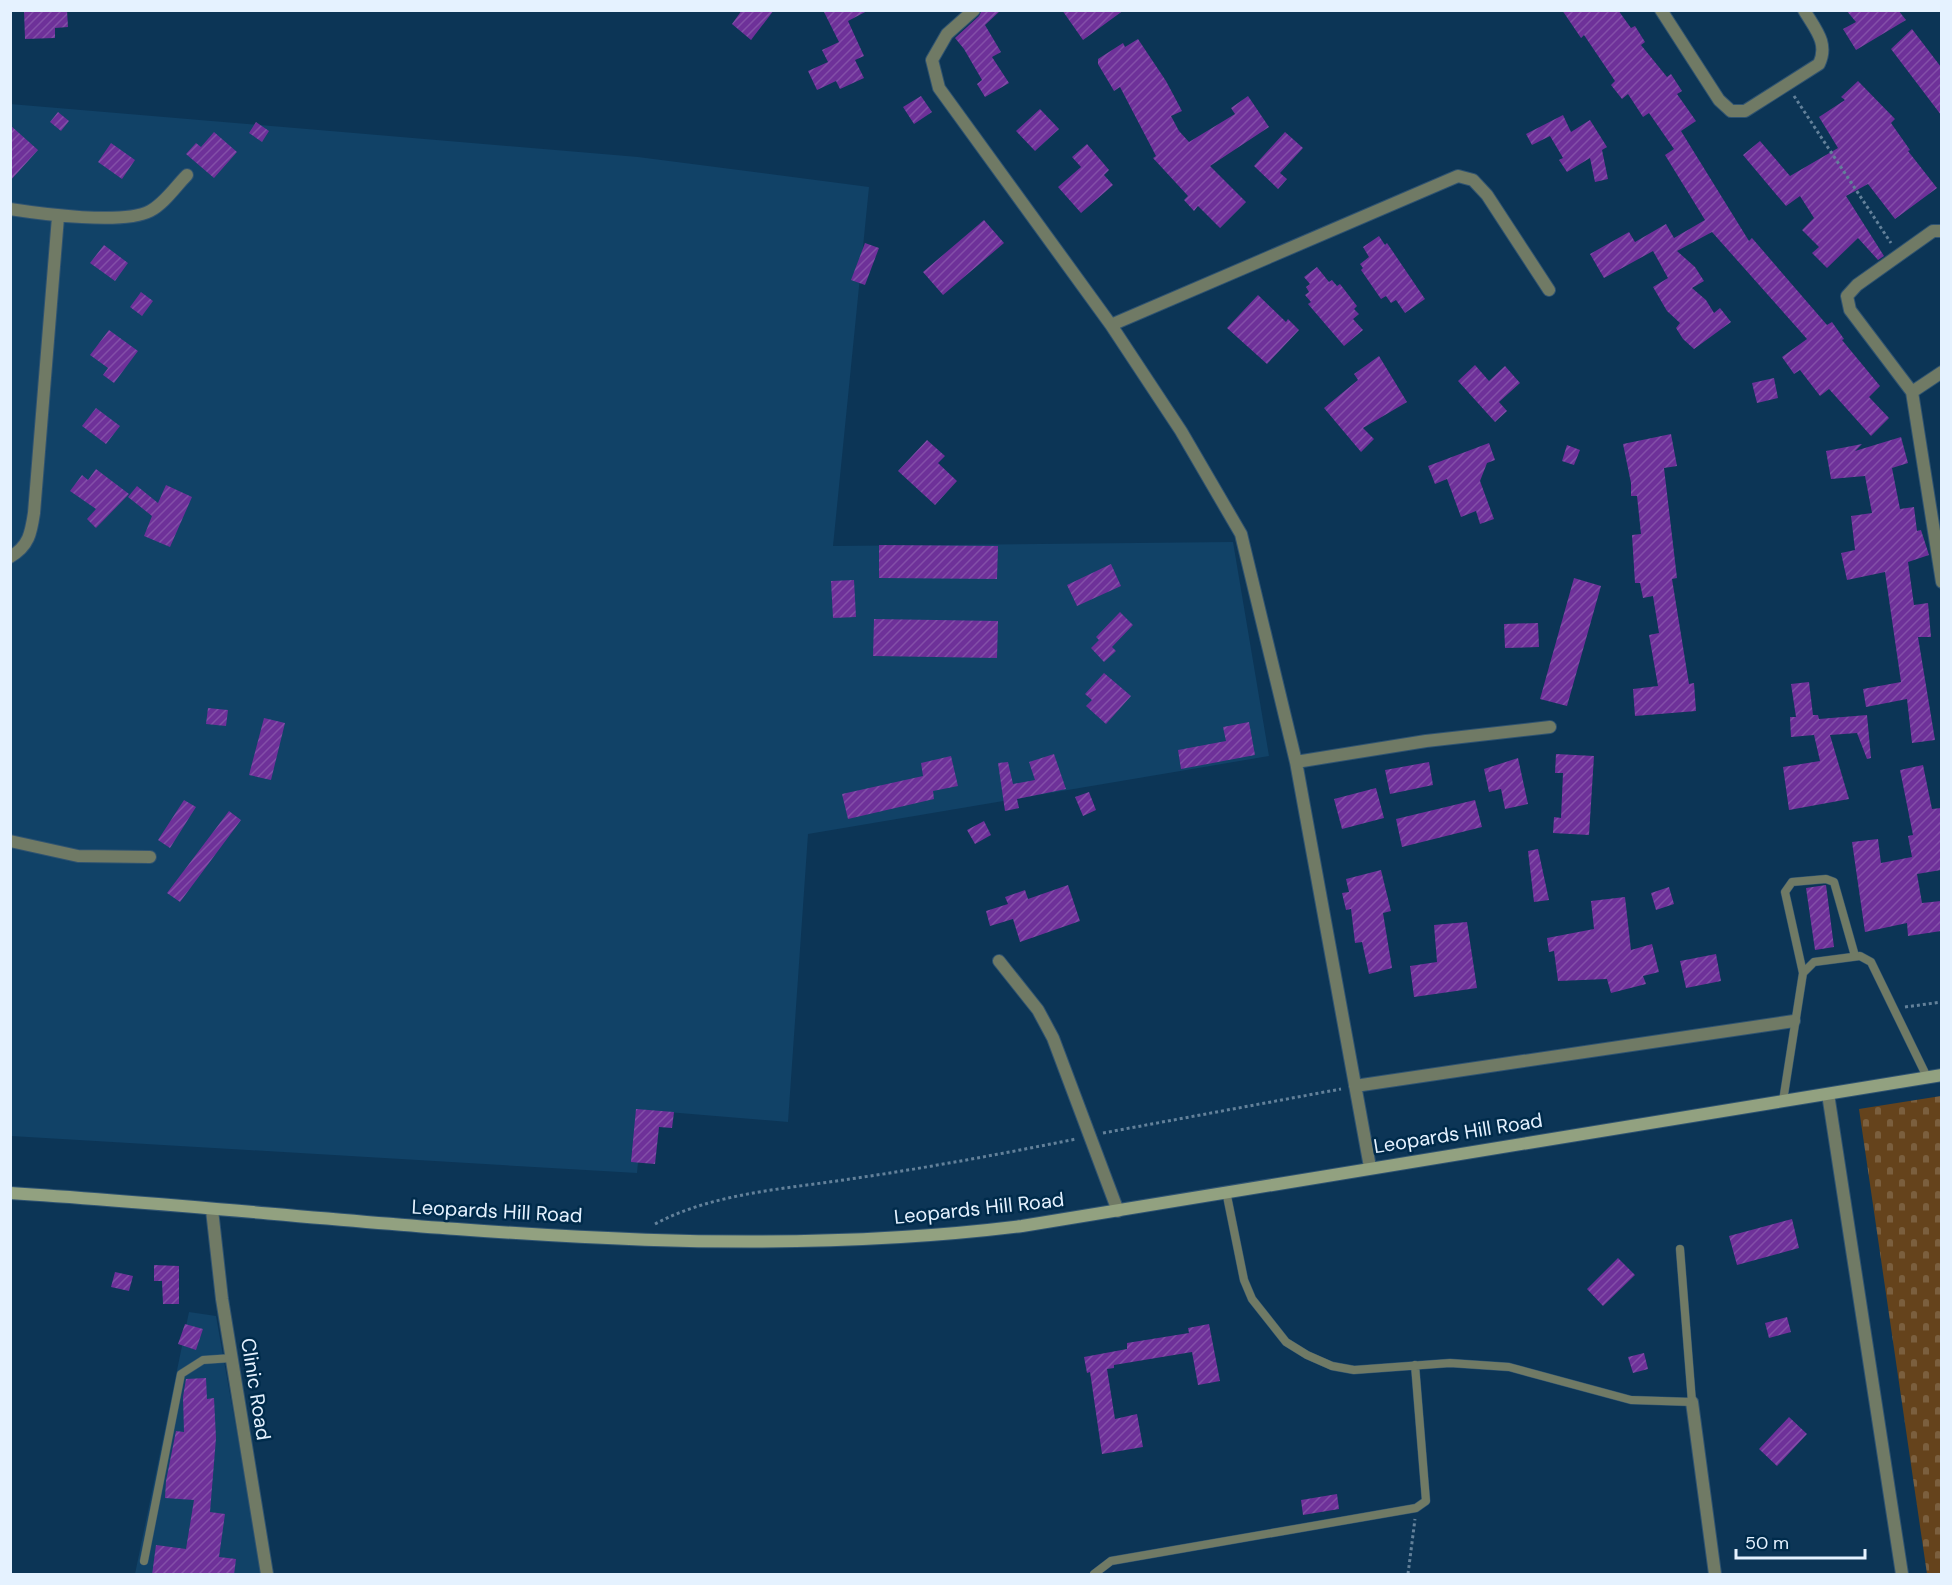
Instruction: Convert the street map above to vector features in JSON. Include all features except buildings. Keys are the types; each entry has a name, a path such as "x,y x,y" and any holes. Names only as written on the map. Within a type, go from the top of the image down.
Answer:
{"main road":[{"name":"Leopards Hill Road","path":"10,1193 402,1227 731,1243 950,1233 1022,1226 1118,1211 1370,1167 1941,1075"}],"street":[{"path":"974,10 947,34 932,60 939,88 1111,325 1181,431 1241,534 1296,762 1370,1167"},
{"path":"1678,10 1663,14 1719,100 1731,111 1745,111 1819,64 1824,54 1823,43 1804,10"},
{"path":"10,209 58,217 135,216 152,210 187,175"},
{"path":"1111,325 1458,176 1473,180 1487,195 1549,290"},
{"path":"10,557 23,549 30,538 34,513 58,217"},
{"path":"1941,231 1933,231 1898,255 1857,285 1847,296 1851,310 1912,392 1941,582"},
{"path":"1912,392 1941,372"},
{"path":"1296,762 1426,741 1550,727"},
{"path":"10,841 78,856 150,857"},
{"path":"999,961 1038,1011 1053,1038 1118,1211"},
{"path":"1355,1086 1794,1021"},
{"path":"1828,1094 1902,1575"},
{"name":"Clinic Road","path":"212,1210 232,1358 267,1575"},
{"path":"1692,1402 1715,1575"}],"lane":[{"path":"1783,1101 1803,973 1785,892 1792,882 1826,879 1834,882 1855,956"},
{"path":"1803,973 1814,962 1855,956 1871,962 1927,1077"},
{"path":"1226,1191 1244,1280 1252,1299 1286,1342 1306,1355 1332,1366 1354,1370 1450,1363 1509,1367 1631,1400 1692,1402 1680,1249"},
{"path":"144,1561 181,1374 202,1360 232,1358"},
{"path":"1094,1575 1112,1561 1416,1508 1426,1501 1415,1365"}],"path":[{"path":"1787,85 1898,255"},
{"path":"1894,1008 1941,1002"},
{"path":"634,1238 673,1215 700,1205 753,1194 978,1159 1355,1086"},
{"path":"1408,1575 1416,1508"}],"shaded area":[{"path":"10,104 638,157 869,187 833,546 1233,542 1269,756 808,834 788,1122 643,1110 637,1173 11,1136"},
{"path":"189,1312 216,1316 262,1574 135,1574"}],"green space":[{"path":"1941,1096 1942,1574 1927,1574 1859,1109"}]}
